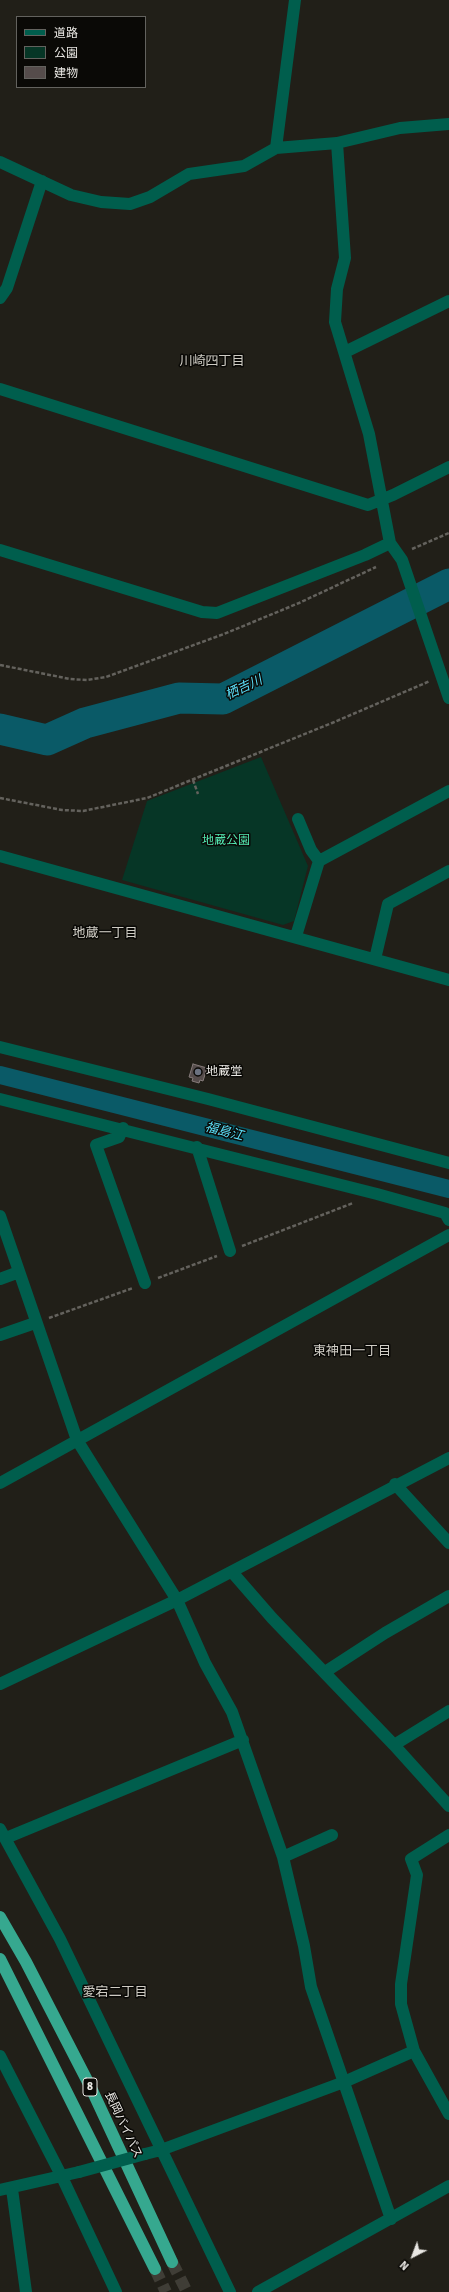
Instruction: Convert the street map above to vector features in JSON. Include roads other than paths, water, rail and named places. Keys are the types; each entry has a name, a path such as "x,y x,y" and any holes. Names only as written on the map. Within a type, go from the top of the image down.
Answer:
{"highway":[{"name":"長岡バイパス","path":"0,1917 26,1962 91,2088 172,2262"},
{"name":"8","path":"0,1959 155,2269"}],"street":[{"path":"276,148 295,0"},
{"path":"0,162 71,195 101,202 130,204 150,197 189,174 244,166 276,148 338,143 400,128 449,124"},
{"path":"338,143 345,258 337,289 335,322 369,434 390,542 402,560 434,677 449,698"},
{"path":"0,298 6,288 42,181"},
{"path":"345,352 449,301"},
{"path":"0,389 368,505 449,467"},
{"path":"0,550 202,612 218,613 366,555 390,542"},
{"path":"296,936 319,861 449,791"},
{"path":"298,819 311,850 319,861"},
{"path":"0,856 296,936 449,980"},
{"path":"375,959 388,904 449,871"},
{"path":"0,1047 208,1099 449,1163"},
{"path":"0,1098 197,1147 445,1213 449,1220"},
{"path":"123,1128 119,1137 96,1145 145,1283"},
{"path":"197,1147 230,1250"},
{"path":"0,1216 35,1323 77,1440 177,1600 205,1663 232,1712 243,1740 282,1857 304,1946 311,1987 391,2219"},
{"path":"0,1483 449,1235"},
{"path":"0,1279 19,1272"},
{"path":"0,1335 35,1323"},
{"path":"0,1684 177,1600 349,1511 395,1484 449,1458"},
{"path":"395,1484 449,1543"},
{"path":"232,1572 272,1618 394,1744 449,1806"},
{"path":"325,1672 385,1633 449,1596"},
{"path":"394,1744 449,1711"},
{"path":"230,2292 60,1939 3,1834 243,1740"},
{"path":"449,1834 411,1859 417,1875 401,1984 401,2004 414,2051 449,2114"},
{"path":"282,1857 332,1835"},
{"path":"26,2292 6,2190 62,2177 161,2150 344,2082 414,2051"},
{"path":"0,2056 62,2177 116,2292"},
{"path":"258,2292 449,2186"}],"waterway":[{"name":"栖吉川","path":"0,729 47,740 85,723 179,698 223,699 449,584"},
{"name":"福島江","path":"0,1075 449,1189"}],"tunnel":[{"path":"172,2262 187,2292"},
{"path":"155,2269 166,2292"}],"place":[{"name":"地蔵堂","path":"198,1072"}],"district":[{"name":"川崎四丁目","path":"212,362"},
{"name":"地蔵一丁目","path":"105,934"},
{"name":"東神田一丁目","path":"352,1352"},
{"name":"愛宕二丁目","path":"115,1993"}],"park label":[{"name":"地蔵公園","path":"226,841"}]}
